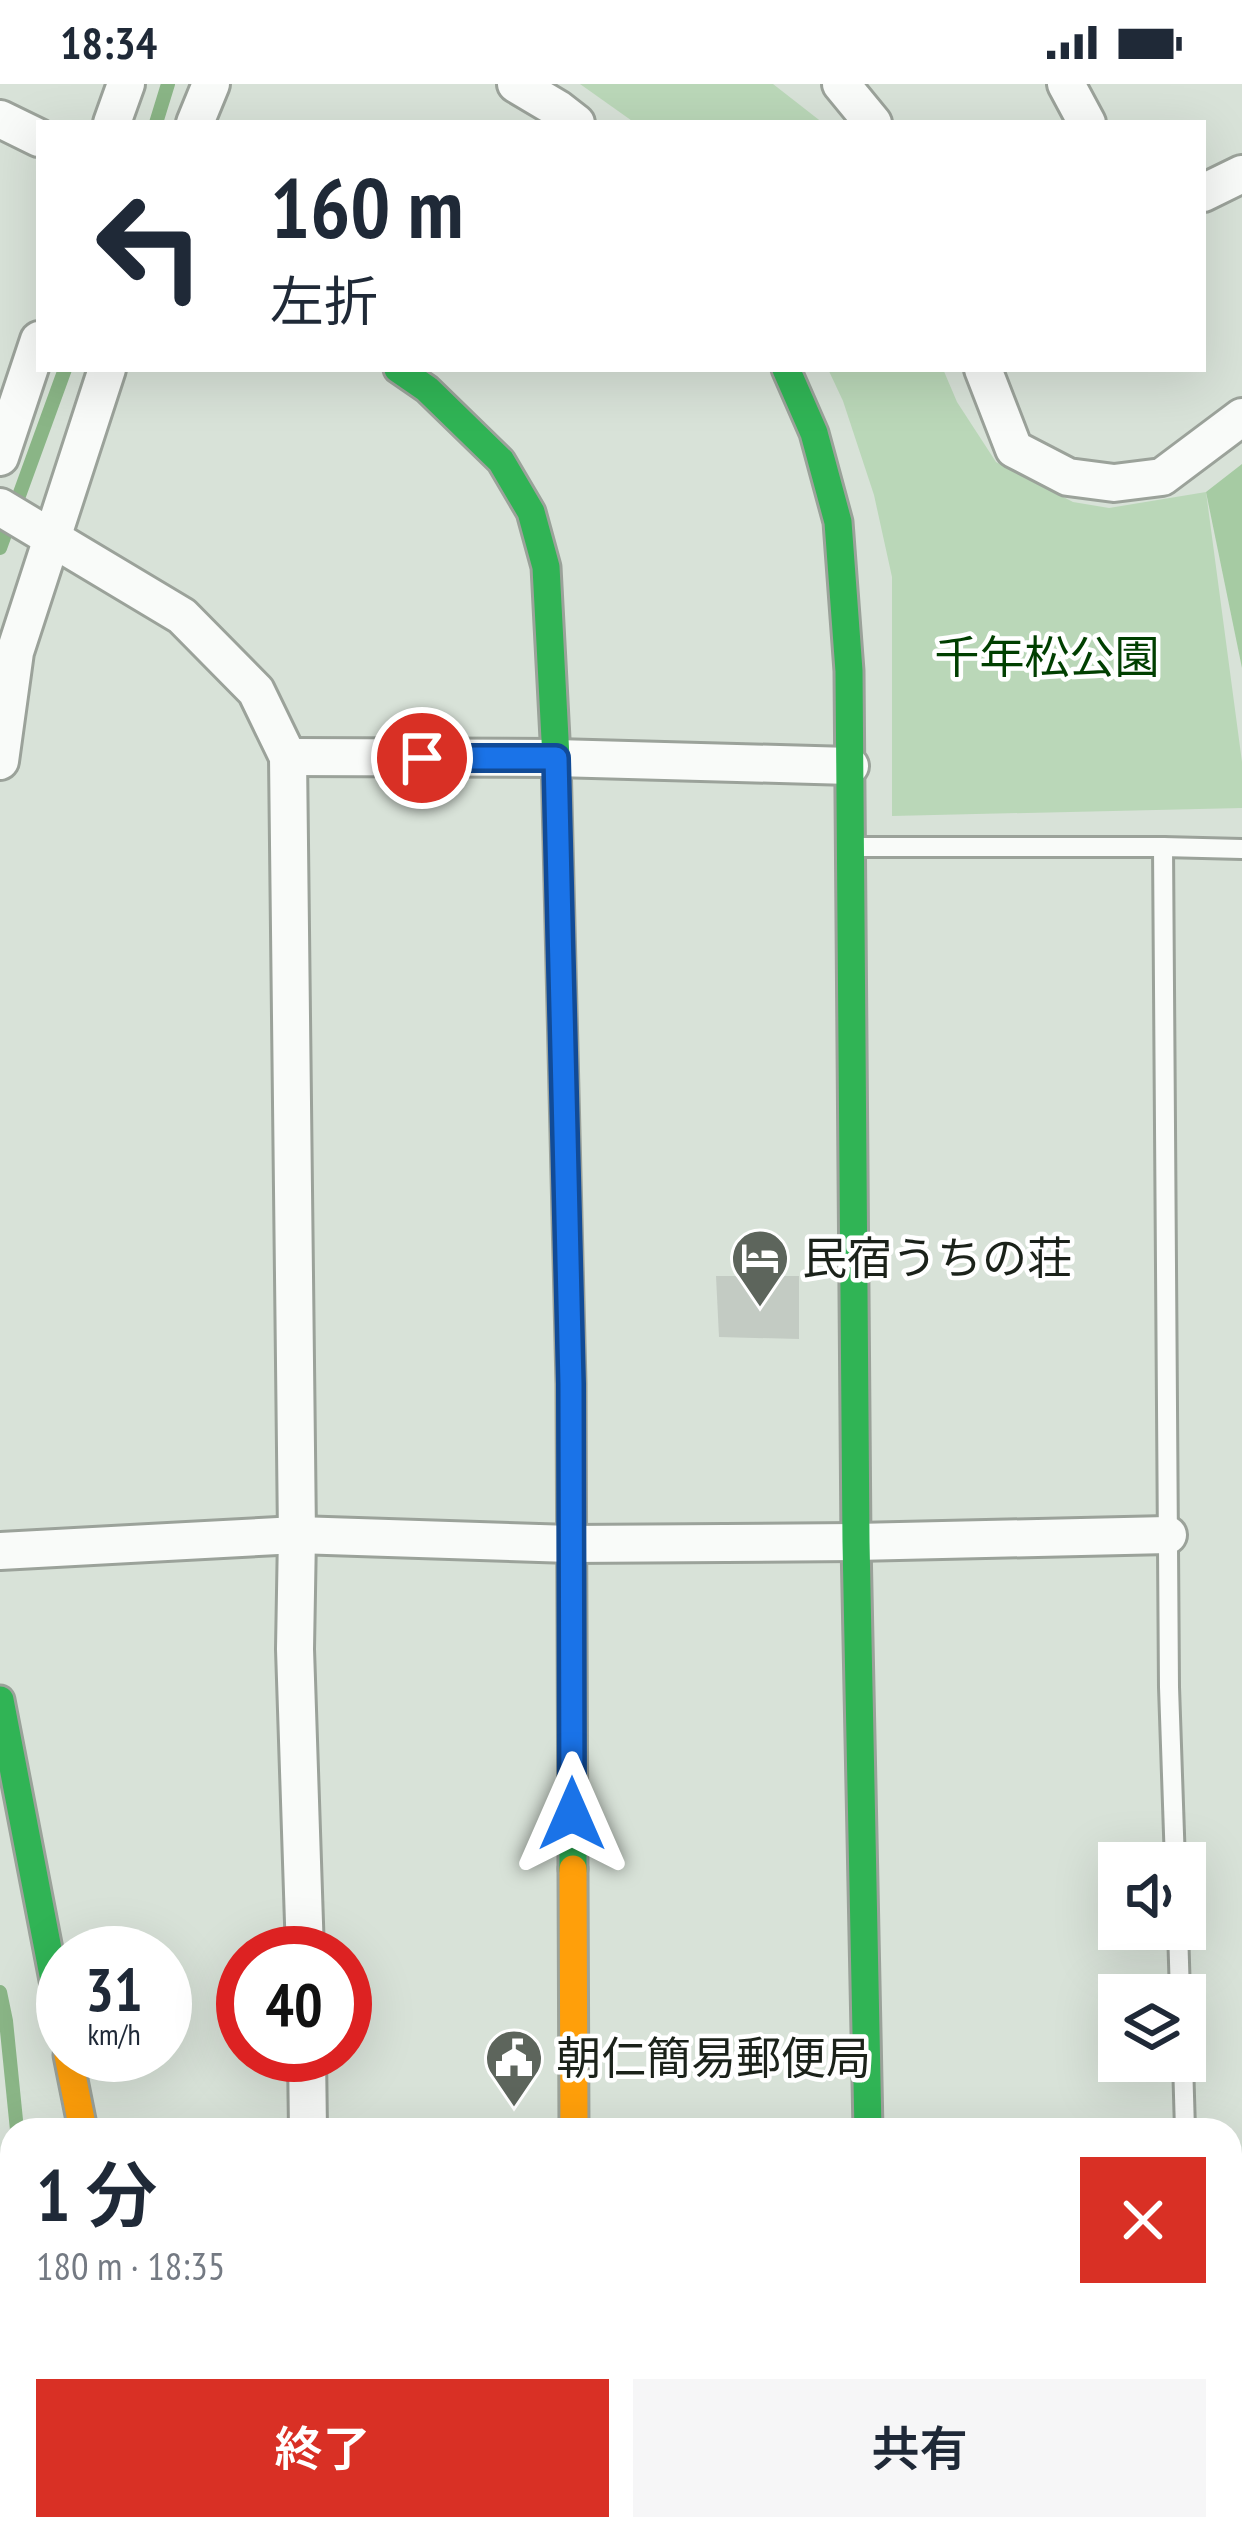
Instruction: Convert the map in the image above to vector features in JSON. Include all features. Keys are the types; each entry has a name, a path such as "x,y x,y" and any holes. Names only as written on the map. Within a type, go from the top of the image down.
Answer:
{"street":[{"path":"113,120 126,84"},
{"path":"196,120 211,84"},
{"path":"515,84 572,120"},
{"path":"1066,84 1085,120"},
{"path":"0,119 36,137"},
{"path":"1206,192 1242,174"},
{"path":"0,457 36,349"},
{"path":"0,761 15,652 43,532 106,372"},
{"path":"402,372 427,389 501,461 530,512 546,567 556,758 571,1384 574,2118"},
{"path":"787,372 814,433 838,522 850,671 856,1542 868,2118"},
{"path":"984,372 1014,449 1068,477 1114,483 1162,477 1242,417"},
{"path":"0,506 182,616 256,691 288,757 295,1649 304,1926"},
{"path":"288,757 850,766"},
{"path":"0,1551 297,1535 570,1544 1168,1535"},
{"path":"0,1700 44,1926"},
{"path":"73,2082 81,2118"},
{"path":"307,2082 308,2118"}],"lane":[{"path":"1162,847 1168,1687 1174,1842"},
{"path":"850,848 1242,849"},
{"path":"1184,2082 1185,2118"}],"green space":[{"path":"580,84 773,84 819,120 631,120"},
{"name":"千年松公園","path":"829,372 944,372 957,402 996,462 1073,502 1109,508 1206,492 1242,762 1242,808 892,816 892,577 874,495"},
{"path":"1242,464 1242,668 1206,492"}],"building":[{"path":"716,1276 799,1276 799,1339 719,1337"}],"waterway":[{"path":"157,120 168,84"},
{"path":"0,548 64,372"},
{"path":"0,1992 16,2118"}],"traffic: fast":[{"path":"402,372 427,389 501,461 531,512 546,567 556,758 571,1384 573,1869"},
{"path":"787,372 814,433 838,522 849,671 856,1542 868,2118"},
{"path":"0,1700 44,1926"}],"traffic: slow":[{"path":"573,1869 574,2118"},
{"path":"73,2082 81,2118"}],"place":[{"name":"民宿うちの荘","path":"760,1309"},
{"name":"朝仁簡易郵便局","path":"514,2109"}],"route":[{"path":"422,758 556,758 571,1384 572,1814"}]}
